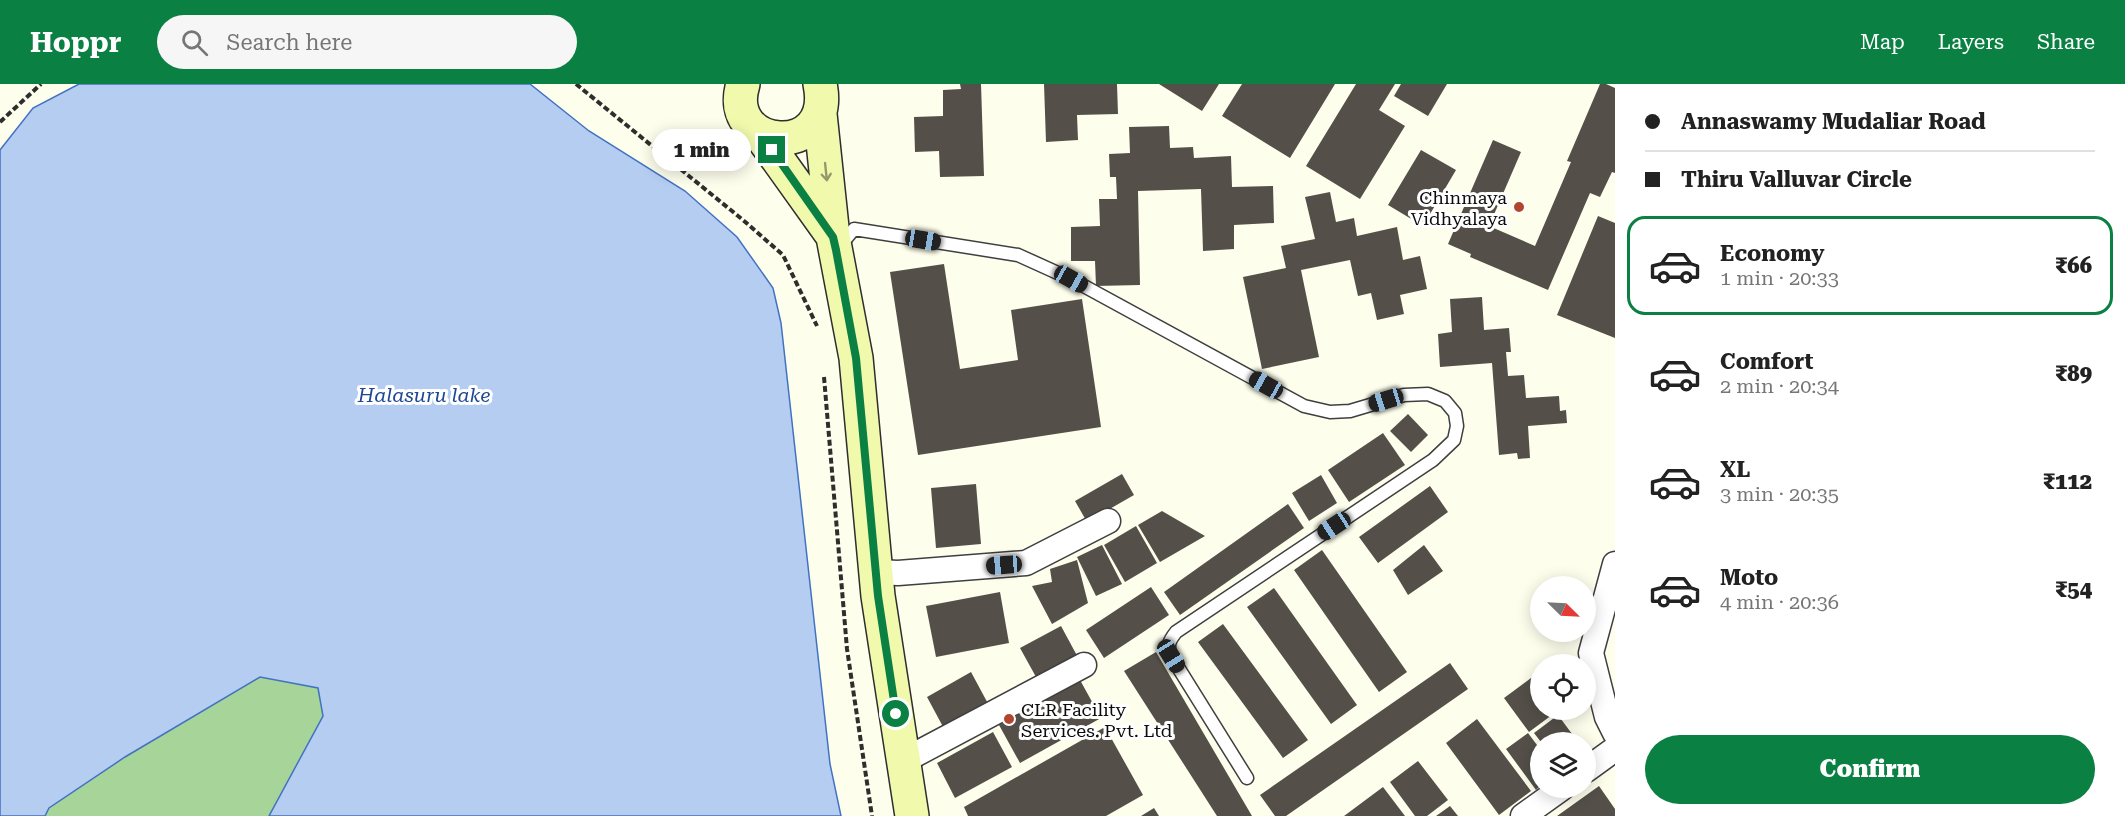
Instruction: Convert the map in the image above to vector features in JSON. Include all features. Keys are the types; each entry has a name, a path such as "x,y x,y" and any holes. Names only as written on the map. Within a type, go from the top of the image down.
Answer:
{"street":[{"path":"723,84 835,244"},
{"path":"743,84 741,104 752,125 770,138 782,140 794,138 805,132 814,124 820,99"},
{"path":"820,99 835,244 856,358 878,596 912,816"},
{"path":"877,572 898,573 1026,563 1108,521"},
{"path":"1615,564 1591,653 1607,717 1615,734"},
{"path":"903,761 1084,665"},
{"path":"1596,763 1615,749"},
{"path":"1523,816 1548,798"}],"lane":[{"path":"835,244 854,229 1018,255 1071,279 1305,406 1330,412 1350,411 1404,395 1428,394 1445,401 1455,413 1457,426 1454,440 1433,460 1176,632 1169,641 1168,648 1171,656 1247,778"}],"path":[{"path":"0,122 41,84"},
{"path":"576,84 783,255 821,334"},
{"path":"824,369 847,649 872,816"}],"green space":[{"path":"260,677 318,688 323,716 269,816 45,816 49,808 125,757"}],"water":[{"name":"Halasuru lake","path":"79,84 530,84 589,131 685,191 737,237 773,288 781,323 830,764 841,816 269,816 323,716 318,688 260,677 125,757 49,808 45,816 0,816 0,150 33,108"}],"building":[{"path":"960,84 981,84 984,176 940,177 939,151 915,152 914,117 943,116 943,90 961,89"},
{"path":"1044,84 1117,84 1118,114 1077,115 1078,140 1046,142"},
{"path":"1159,84 1219,84 1202,111"},
{"path":"1242,84 1335,84 1290,158 1222,116"},
{"path":"1356,84 1395,84 1379,110 1405,126 1360,199 1306,166"},
{"path":"1401,84 1447,84 1428,116 1394,96"},
{"path":"1600,84 1615,88 1615,173 1612,172 1600,197 1590,193 1548,290 1470,257 1471,254 1448,244 1493,140 1521,152 1489,226 1535,246 1571,162 1567,161"},
{"path":"1169,126 1170,148 1193,147 1194,158 1231,156 1232,187 1273,186 1274,223 1234,225 1234,249 1203,251 1201,189 1138,191 1140,285 1096,286 1095,261 1071,261 1071,227 1100,226 1099,199 1117,199 1116,177 1110,177 1109,154 1130,153 1129,127"},
{"path":"1421,150 1456,170 1423,226 1388,205"},
{"path":"1330,192 1336,222 1354,218 1357,236 1397,227 1403,260 1420,256 1427,289 1400,295 1404,314 1377,320 1371,293 1358,296 1350,260 1301,270 1319,357 1262,369 1243,277 1286,268 1281,246 1315,239 1305,197"},
{"path":"1598,216 1615,223 1615,338 1557,315"},
{"path":"944,264 960,369 1018,360 1011,310 1082,299 1101,427 918,455 890,272"},
{"path":"1482,297 1484,330 1509,328 1511,352 1506,352 1508,376 1524,375 1526,398 1559,396 1560,411 1566,410 1567,423 1528,426 1530,458 1518,459 1517,453 1499,455 1492,363 1440,367 1438,334 1452,332 1450,299"},
{"path":"1408,414 1428,435 1411,452 1390,431"},
{"path":"1383,433 1405,465 1349,502 1328,470"},
{"path":"1122,474 1134,495 1087,522 1075,501"},
{"path":"1321,475 1337,503 1309,521 1292,493"},
{"path":"976,484 981,544 936,548 931,488"},
{"path":"1430,486 1448,512 1378,563 1359,537"},
{"path":"1288,504 1304,528 1180,615 1164,592"},
{"path":"1162,511 1205,536 1160,562 1138,525"},
{"path":"1136,526 1157,563 1125,582 1104,545"},
{"path":"1102,545 1122,584 1096,596 1077,557"},
{"path":"1424,545 1443,571 1408,595 1393,570"},
{"path":"1322,550 1407,672 1379,692 1294,570"},
{"path":"1077,560 1088,603 1052,624 1032,586 1052,582 1050,569"},
{"path":"1151,587 1169,615 1104,658 1086,630"},
{"path":"1274,588 1357,705 1331,724 1247,607"},
{"path":"1000,592 1009,643 936,657 926,606"},
{"path":"1223,624 1308,740 1283,758 1198,642"},
{"path":"1061,626 1081,663 1041,686 1020,648"},
{"path":"1156,652 1252,816 1217,816 1124,671"},
{"path":"1450,663 1468,689 1286,816 1275,816 1260,795"},
{"path":"971,672 992,711 948,736 927,697"},
{"path":"1530,679 1530,720 1545,720 1529,732 1504,698"},
{"path":"1080,680 1101,718 1020,763 999,725"},
{"path":"1477,719 1530,792 1499,815 1446,743"},
{"path":"1551,720 1562,720 1571,732 1535,732"},
{"path":"1105,727 1143,795 1106,816 968,816 964,807"},
{"path":"993,732 1012,767 955,798 937,763"},
{"path":"1528,733 1530,736 1530,782 1506,749"},
{"path":"1418,761 1448,800 1427,816 1415,816 1390,782"},
{"path":"1599,786 1615,809 1615,816 1557,816 1582,798 1596,798 1596,788"},
{"path":"1383,787 1405,816 1344,816"},
{"path":"1450,806 1458,816 1436,816"},
{"path":"1154,808 1159,816 1141,816"}],"place":[{"name":"Chinmaya Vidhyalaya","path":"1519,207"},
{"name":"CLR Facility Services. Pvt. Ltd","path":"1009,719"}],"route":[{"path":"772,150 833,237 836,250 856,358 878,596 896,714"}]}
